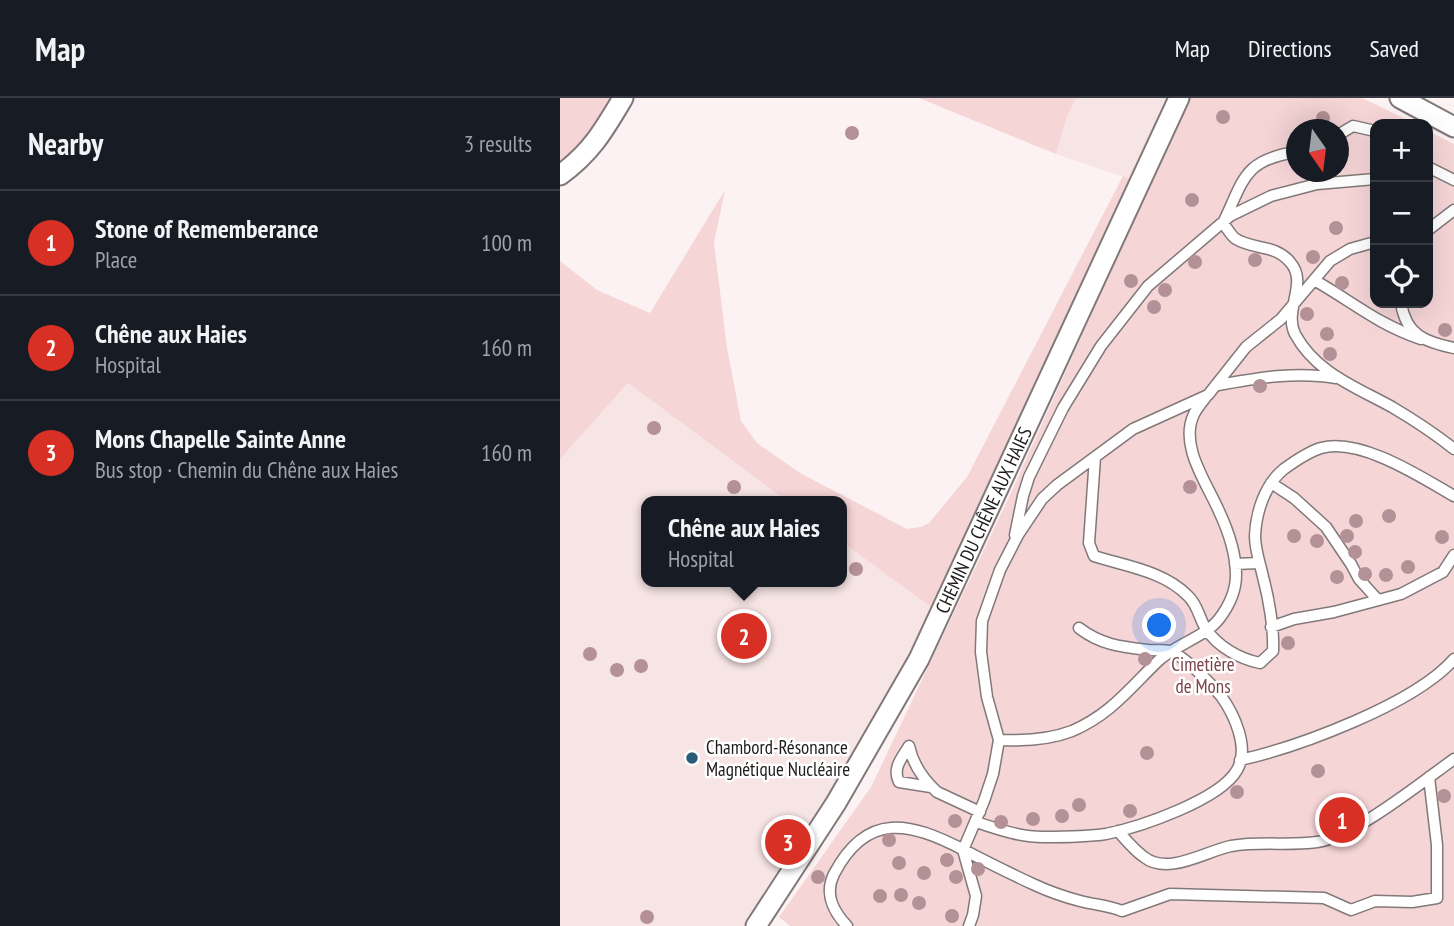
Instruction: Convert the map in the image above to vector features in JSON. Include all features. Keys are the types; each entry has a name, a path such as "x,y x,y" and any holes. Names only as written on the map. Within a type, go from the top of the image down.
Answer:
{"street":[{"path":"560,175 584,157 598,141 623,98"},
{"name":"CHEMIN DU CHÊNE AUX HAIES","path":"756,926 836,803 919,659 1179,98"},
{"path":"1400,98 1454,127"}],"lane":[{"path":"1349,129 1353,127 1370,130"},
{"path":"1223,223 1242,179 1253,167 1269,158 1286,154"},
{"path":"1433,170 1454,180"},
{"path":"1433,175 1439,174"},
{"path":"1014,542 1017,519 1029,477 1063,408 1086,368 1148,286 1230,216 1270,196 1317,184 1370,179"},
{"path":"1433,228 1454,210"},
{"path":"1223,223 1236,239 1269,247 1281,253 1292,264 1297,274 1298,287 1293,304 1294,332 1306,348 1337,378 1425,426 1454,449"},
{"path":"999,740 1047,738 1088,723 1120,700 1158,661 1217,622 1233,593 1235,564 1227,528 1206,486 1191,446 1194,414 1247,347 1281,319 1330,261 1350,249 1370,243"},
{"path":"1314,280 1395,330 1454,348"},
{"path":"1402,308 1410,327 1421,339"},
{"path":"1217,384 1289,375 1337,378"},
{"path":"969,926 976,896 963,849 993,774 999,740 987,697 981,652 982,621 1000,570 1014,542 1042,499 1133,429 1208,395"},
{"path":"1095,457 1089,543 1094,556 1149,572 1171,582 1188,595 1206,630 1230,652 1260,663 1273,651 1268,598 1255,536 1257,515 1271,483 1297,460 1323,447 1356,449 1385,457 1454,496"},
{"path":"1271,483 1294,498 1326,527 1359,579 1377,599"},
{"path":"1271,627 1401,594 1443,572 1454,555"},
{"path":"1235,564 1259,563"},
{"path":"932,787 996,829 1040,837 1087,836 1118,831 1181,809 1222,787 1238,769 1241,750 1231,711 1206,680 1172,651 1108,645 1079,628"},
{"path":"1240,760 1316,737 1371,714 1422,687 1443,672 1454,659"},
{"path":"1118,831 1146,859 1159,864 1252,843 1319,842 1355,827 1454,759"},
{"path":"847,926 829,901 831,880 843,856 857,842 880,829 904,826 927,832 1062,896 1105,904 1122,911 1170,894 1324,898 1351,910 1376,901 1412,902 1437,898 1437,845 1429,777"}],"shaded area":[{"path":"1076,98 1179,98 1139,182 1056,154 1067,116"},
{"path":"628,383 780,496 641,496 641,587 847,587 847,546 939,613 756,926 560,926 560,459"}],"green space":[{"path":"560,98 623,98 560,175"},
{"path":"919,98 1076,98 1067,116 1056,154"},
{"name":"Cimetière de Mons","path":"1189,98 1362,98 1406,119 1370,119 1370,308 1433,308 1433,134 1454,144 1454,926 790,926 779,917 871,787 1009,497"},
{"path":"1123,176 1139,182 939,613 847,546 847,498 907,529 921,527 929,523 967,477"},
{"path":"725,190 714,243 727,348 741,421 757,443 800,473 844,496 780,496 628,383 560,459 560,261 597,290 650,313"}],"place":[{"name":"Chêne aux Haies","path":"744,636"},
{"name":"Chambord-Résonance Magnétique Nucléaire","path":"692,758"},
{"name":"Stone of Rememberance","path":"1342,820"},
{"name":"Mons Chapelle Sainte Anne","path":"788,842"}]}
